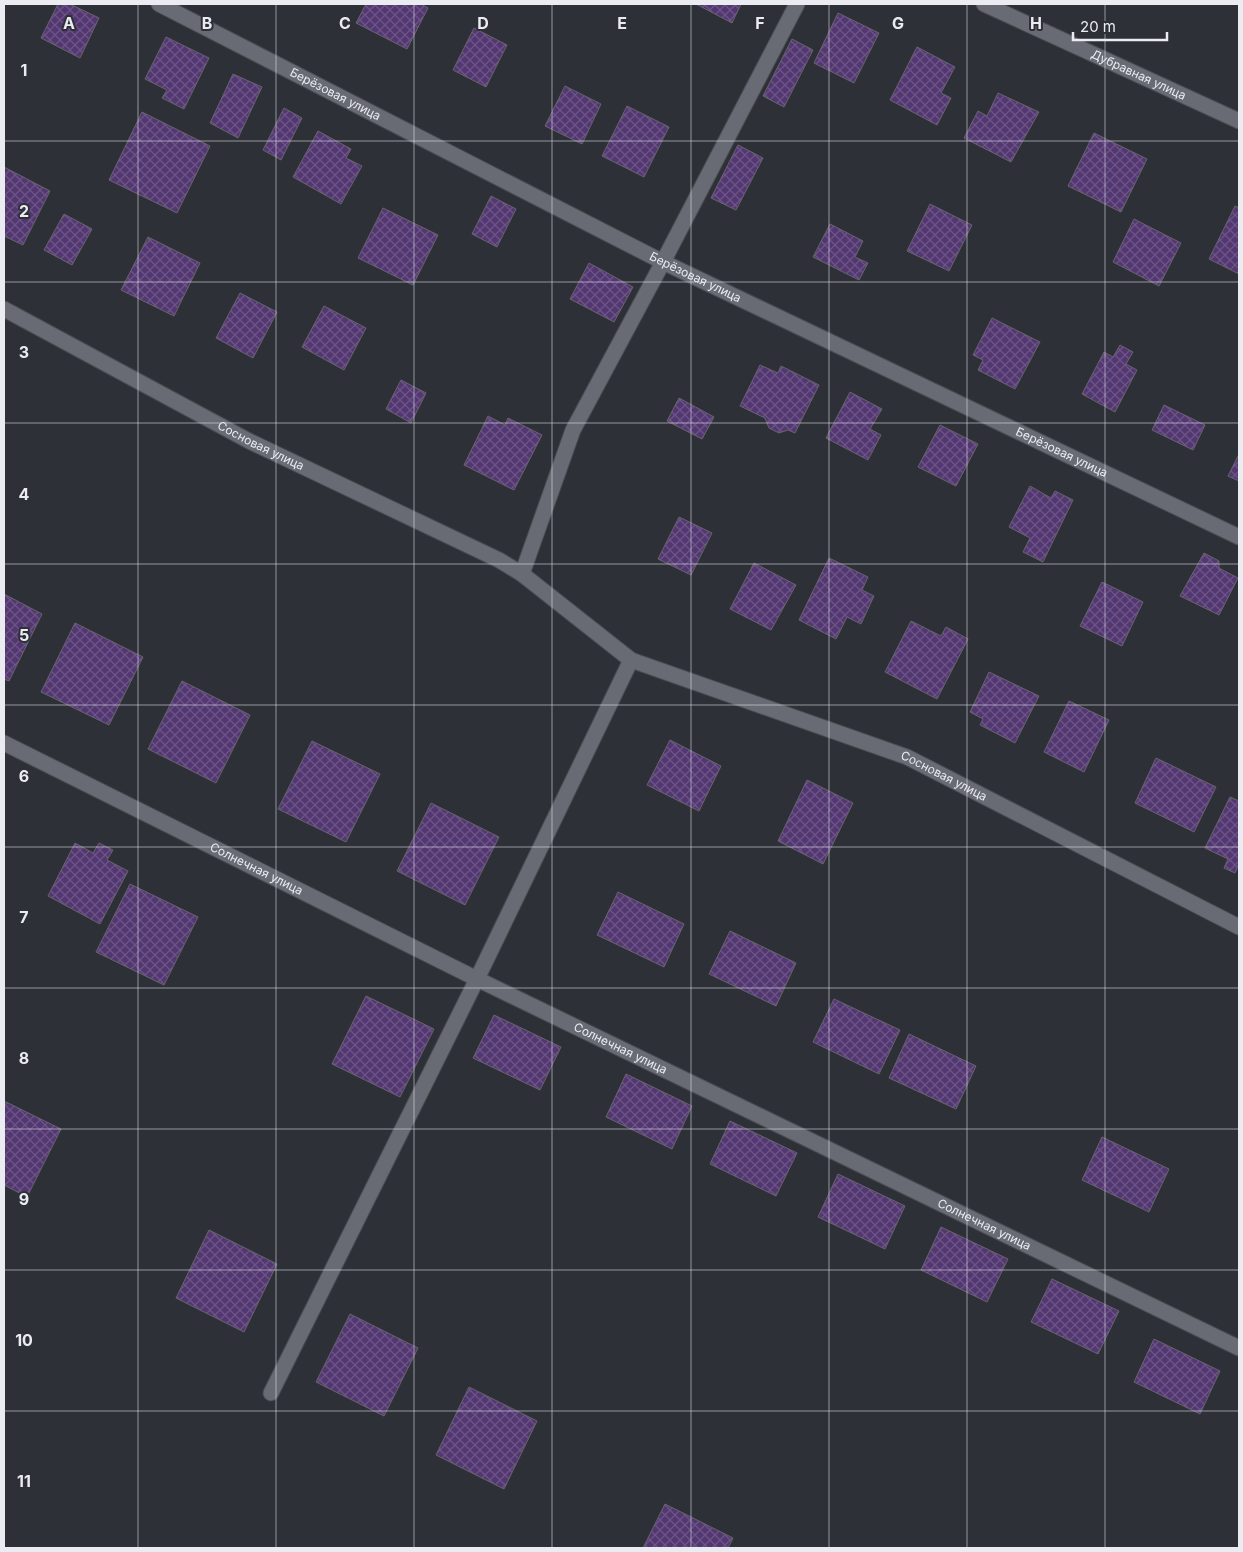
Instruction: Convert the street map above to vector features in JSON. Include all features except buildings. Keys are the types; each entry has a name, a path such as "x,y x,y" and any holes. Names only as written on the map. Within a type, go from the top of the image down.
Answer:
{"street":[{"name":"Берёзовая улица","path":"159,4 663,262 1239,537"},
{"path":"522,574 572,430 663,262 797,4"},
{"name":"Дубравная улица","path":"984,4 1239,121"},
{"name":"Сосновая улица","path":"4,308 249,441 499,560 522,574 632,660 907,757 1239,927"},
{"path":"271,1393 477,979 632,660"},
{"name":"Солнечная улица","path":"4,743 477,979 1239,1348"}]}
